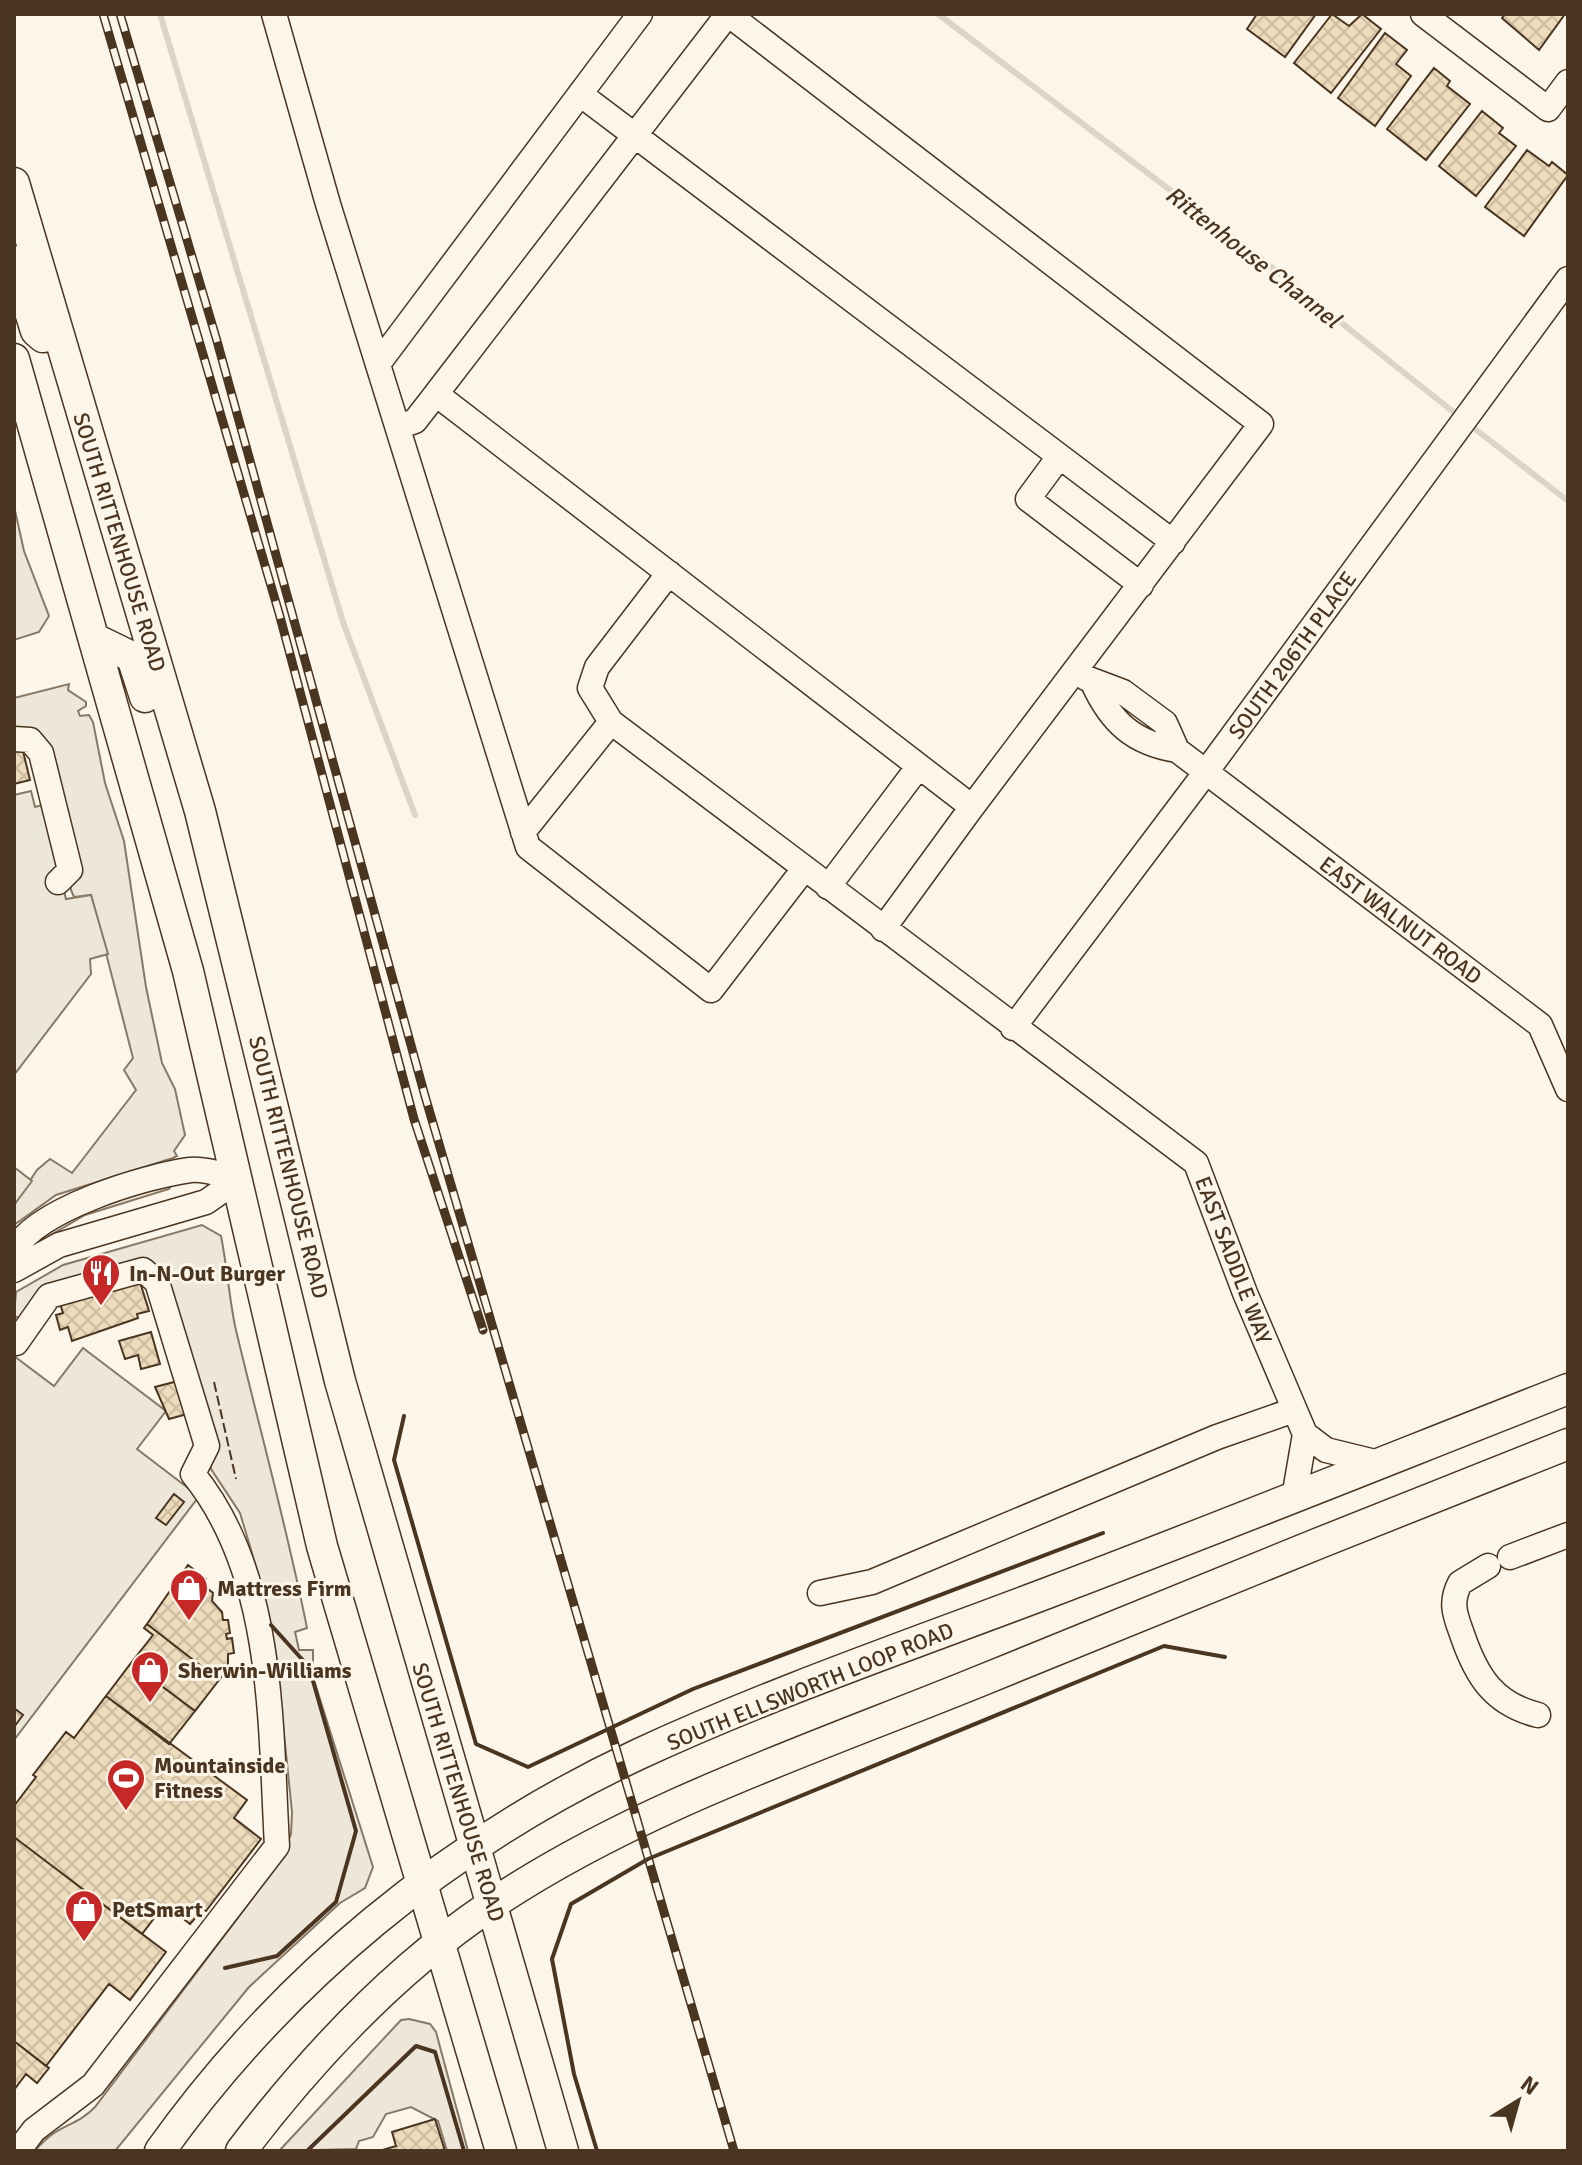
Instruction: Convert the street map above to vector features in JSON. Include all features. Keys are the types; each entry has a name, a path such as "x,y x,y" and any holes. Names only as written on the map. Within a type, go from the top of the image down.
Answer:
{"main road":[{"name":"SOUTH RITTENHOUSE ROAD","path":"14,183 200,811 348,1411 563,2151"},
{"path":"14,261 36,331 65,357"},
{"path":"14,359 188,971 239,1179 307,1491 501,2151"},
{"path":"95,639 128,654 134,661 169,777 200,811"},
{"path":"239,1179 289,1168"},
{"name":"SOUTH ELLSWORTH LOOP ROAD","path":"160,2151 222,2070 279,2004 335,1952 421,1883 557,1797 689,1732 1568,1389"},
{"path":"241,2151 337,2037 438,1944 492,1904 569,1860 712,1790 1199,1590 1568,1444"}],"street":[{"path":"274,14 378,364 528,847 711,990 804,869"},
{"path":"378,364 640,14"},
{"path":"398,427 415,421 728,14 1261,424 1141,585 1085,677 972,807 883,929"},
{"path":"1423,14 1548,109 1568,82"},
{"path":"580,94 1173,542"},
{"name":"SOUTH 206TH PLACE","path":"1013,1028 1206,772 1568,279"},
{"path":"436,394 972,807"},
{"path":"1059,457 1028,499 1141,585"},
{"path":"523,832 611,722 590,688 597,667 669,573"},
{"name":"EAST WALNUT ROAD","path":"1085,677 1123,692 1165,723 1177,750 1540,1025 1568,1089"},
{"name":"EAST SADDLE WAY","path":"611,722 1196,1163 1305,1434"},
{"path":"14,739 30,740 41,753 70,870 58,882"},
{"path":"828,887 919,766"},
{"path":"14,1251 30,1230 54,1213 79,1201 193,1169 239,1179"},
{"path":"14,1270 59,1245 206,1202 239,1179"},
{"path":"16,1343 49,1296 143,1270 152,1274 157,1282 207,1446 193,1474 217,1504 250,1586 268,1699 277,1846 93,2085 34,2130 18,2151"},
{"path":"820,1593 872,1582 1217,1437 1294,1410"},
{"path":"1294,1498 1305,1434 1326,1450 1379,1463"},
{"path":"1538,1715 1517,1710 1475,1672 1453,1608 1460,1583 1499,1562 1568,1535"}],"shaded area":[{"path":"14,506 24,551 49,616 39,632 14,640"},
{"path":"69,684 68,690 86,702 86,706 78,711 80,716 89,715 93,722 105,783 124,841 146,987 162,1063 175,1089 185,1135 174,1151 177,1156 56,1195 14,1225 14,1205 37,1170 50,1159 72,1173 136,1090 124,1070 133,1058 91,895 74,897 71,890 43,743 14,732 14,698"},
{"path":"31,791 35,807 42,805 66,899 91,895 108,954 90,959 91,974 14,1075 14,795"},
{"path":"14,1167 32,1181 14,1205"},
{"path":"172,1184 169,1189 85,1215 29,1248 61,1216"},
{"path":"202,1225 221,1236 235,1326 307,1628 295,1632 299,1650 313,1650 313,1677 373,1867 365,1888 340,1903 249,1987 115,2151 35,2151 51,2135 95,2107 277,1866 291,1834 292,1812 280,1695 260,1580 240,1513 211,1469 161,1271 152,1263 21,1319 14,1316 16,1292 63,1265"},
{"path":"83,1348 166,1411 137,1449 196,1494 197,1499 14,1740 14,1356 54,1386"},
{"path":"401,2020 430,2024 436,2032 468,2151 447,2151 438,2121 411,2107 386,2114 373,2137 359,2141 356,2149 279,2151"}],"building":[{"path":"1257,14 1316,14 1285,57 1247,29"},
{"path":"1332,14 1349,26 1362,14 1381,29 1331,93 1294,63"},
{"path":"1505,14 1565,14 1539,50 1502,18"},
{"path":"1385,33 1407,50 1396,64 1411,76 1375,126 1338,98"},
{"path":"1434,68 1450,81 1447,86 1470,104 1426,160 1387,129"},
{"path":"1482,111 1503,128 1499,133 1516,146 1476,196 1439,166"},
{"path":"1527,150 1549,166 1552,162 1568,175 1524,236 1485,207"},
{"path":"22,747 30,780 14,784 14,749"},
{"path":"140,1282 149,1311 137,1314 138,1318 72,1341 68,1327 60,1330 56,1315 63,1313 59,1300"},
{"path":"151,1332 160,1364 141,1369 138,1355 125,1359 119,1341"},
{"path":"178,1381 187,1414 169,1419 155,1387"},
{"path":"174,1494 184,1502 166,1525 156,1518"},
{"name":"Mattress Firm","path":"188,1565 206,1579 202,1584 213,1593 212,1601 222,1612 223,1620 228,1620 230,1633 226,1634 227,1639 232,1638 234,1653 228,1654 228,1668 219,1680 147,1624"},
{"path":"147,1624 219,1680 195,1711 131,1663 153,1635 144,1628"},
{"name":"Sherwin-Williams","path":"131,1663 195,1711 169,1744 106,1696"},
{"name":"Mountainside Fitness","path":"106,1696 247,1800 234,1818 261,1839 206,1911 203,1909 190,1924 165,1904 142,1934 14,1837 14,1806 36,1777 33,1775 66,1732 74,1738"},
{"path":"14,1708 23,1715 14,1727"},
{"name":"PetSmart","path":"14,1837 166,1952 130,2000 109,1984 46,2066 14,2041"},
{"path":"14,2041 49,2068 37,2083 26,2074 14,2090"},
{"path":"435,2119 445,2151 379,2151 396,2146 392,2132"}],"waterway":[{"path":"160,14 343,622 415,815"},
{"name":"Rittenhouse Channel","path":"938,14 1265,262 1461,418"},
{"name":"Rittenhouse Channel","path":"1470,425 1568,501"}],"railway":[{"path":"103,14 279,613 414,1119 483,1330"},
{"path":"120,14 217,341 425,1096 734,2151"}],"fence":[{"path":"214,1382 236,1479"}],"wall":[{"path":"404,1416 394,1460 476,1744 528,1767 693,1689 1103,1533"},
{"path":"225,1968 277,1956 336,1902 356,1831 309,1667 271,1625"},
{"path":"597,2151 574,2074 552,1959 571,1904 648,1859 1164,1646 1225,1657"},
{"path":"307,2151 416,2046 435,2052 464,2151"}],"place":[{"name":"In-N-Out Burger","path":"101,1307"},
{"name":"Mattress Firm","path":"189,1622"},
{"name":"Sherwin-Williams","path":"150,1704"},
{"name":"Mountainside Fitness","path":"126,1812"},
{"name":"PetSmart","path":"84,1943"}]}
